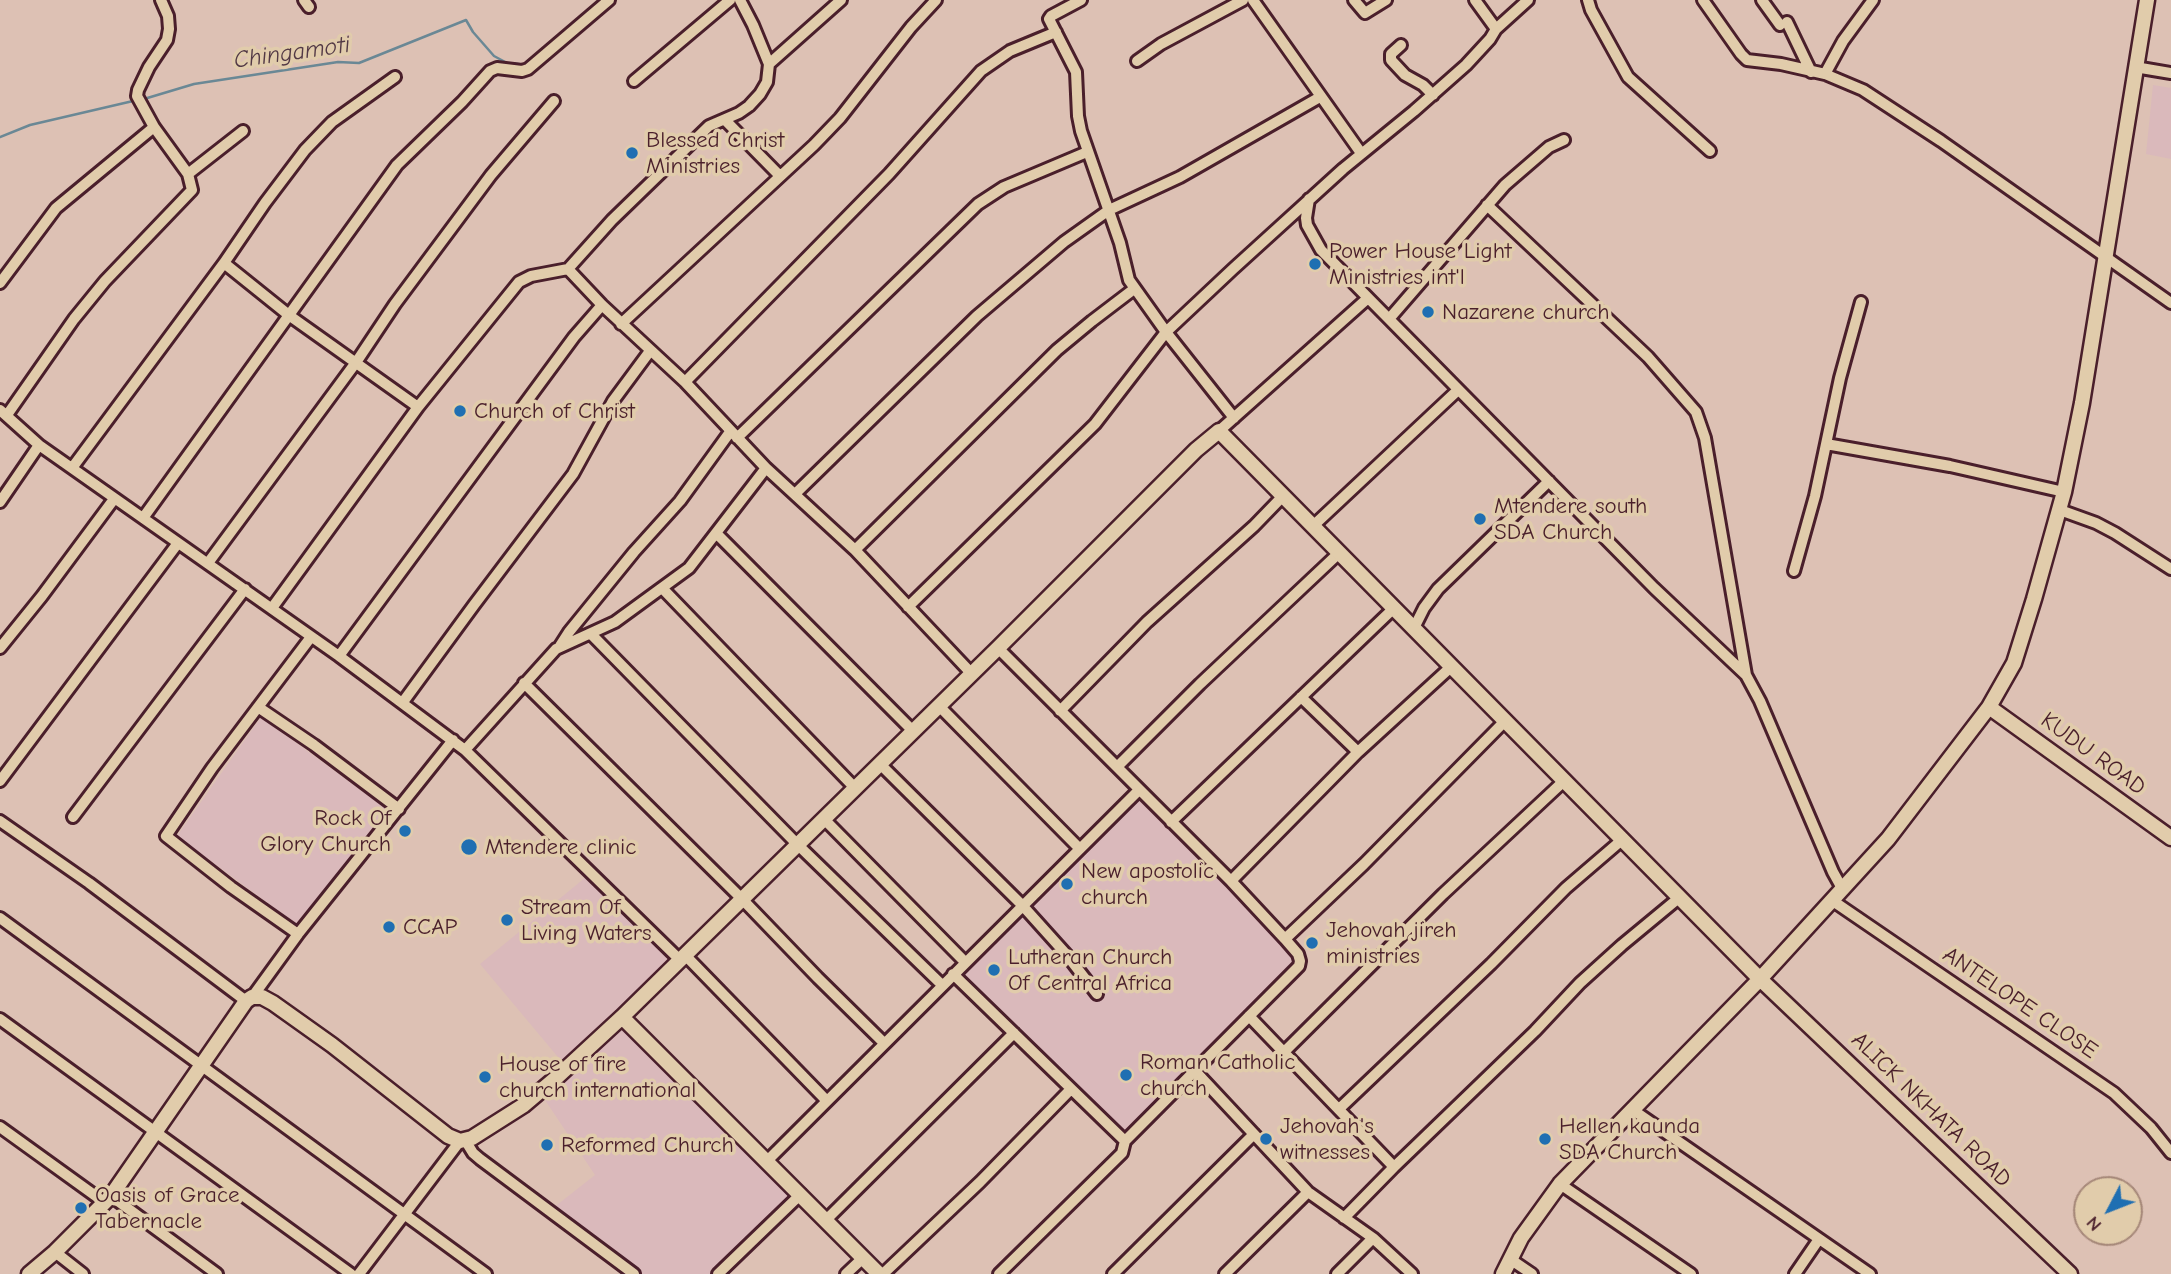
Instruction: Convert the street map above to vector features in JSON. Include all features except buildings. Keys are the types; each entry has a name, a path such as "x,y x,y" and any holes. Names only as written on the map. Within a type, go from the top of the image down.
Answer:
{"main road":[{"path":"1503,1274 1534,1218 1560,1184 1760,979 1909,813 1989,707 2014,663 2060,510 2082,403 2147,0"},
{"path":"29,1274 108,1199 250,999 262,998 273,1003 332,1045 448,1136 462,1140 478,1135 524,1105 622,1017 1196,450 1219,431"},
{"name":"ALICK NKHATA ROAD","path":"1219,431 1760,979 2070,1274"},
{"name":"KUDU ROAD","path":"1989,707 2171,838"},
{"path":"622,1017 881,1274"}],"street":[{"path":"161,0 168,16 167,40 149,67 137,96 154,127 188,174 192,190 105,281 4,413 39,445 272,608 465,750 682,957 826,1100"},
{"path":"143,518 390,173 462,102 489,71 497,68 522,71 528,69 608,0"},
{"path":"634,81 730,0"},
{"path":"272,608 418,407 519,282 531,276 568,269 612,220 709,126 749,106 760,94 767,82 769,64 740,0"},
{"path":"769,64 841,0"},
{"path":"621,324 840,118 911,27 936,0"},
{"path":"1082,0 1049,18 1076,72 1077,116 1129,280 1234,418"},
{"path":"1138,61 1169,40 1244,0"},
{"path":"1253,0 1361,153"},
{"path":"1354,0 1365,13 1386,0"},
{"path":"1475,0 1496,29"},
{"path":"908,607 1095,424 1166,332 1309,199 1466,65 1496,29 1528,0"},
{"path":"1588,0 1614,55 1628,77 1710,151"},
{"path":"1703,0 1747,60 1782,64 1825,74 1863,90 1892,107 2171,303"},
{"path":"1762,0 1783,24 1811,72"},
{"path":"1825,74 1843,41 1873,0"},
{"path":"685,382 889,174 981,71 1010,51 1056,32"},
{"path":"1401,45 1391,54 1391,60 1405,75 1423,85 1433,95"},
{"path":"2135,67 2171,73"},
{"path":"72,468 316,137 332,122 395,77"},
{"path":"795,494 977,316 1064,242 1109,210 1180,177 1320,97"},
{"path":"208,563 491,175 554,102"},
{"path":"724,120 780,176"},
{"path":"0,283 56,208 154,127"},
{"path":"188,174 243,131"},
{"path":"1389,319 1505,185 1541,153 1564,140"},
{"path":"465,750 560,646 634,552 734,435 978,204 1004,187 1087,152"},
{"path":"1309,199 1306,218 1310,233 1321,250 1654,588 1746,675 1760,701 1833,872 1838,895"},
{"path":"1487,205 1648,357 1696,412 1705,438 1746,675"},
{"path":"224,263 290,316 357,361 418,407"},
{"path":"568,269 621,324 685,382 766,468 855,550 972,674"},
{"path":"855,550 1057,350 1134,289"},
{"path":"1219,431 1368,298"},
{"path":"1794,571 1815,496 1840,378 1861,302"},
{"path":"339,656 574,337 602,305"},
{"path":"403,702 573,474 613,401 650,351"},
{"path":"1313,526 1458,390"},
{"path":"1826,444 1950,466 2064,492"},
{"path":"0,502 39,445"},
{"path":"560,646 592,635 615,622 689,568 766,468"},
{"path":"1413,628 1438,589 1549,481"},
{"path":"1060,711 1147,622 1254,526 1283,496"},
{"path":"0,648 114,499"},
{"path":"2060,510 2115,533 2171,569"},
{"path":"716,533 913,732"},
{"path":"0,781 178,543"},
{"path":"1117,767 1200,684 1339,553"},
{"path":"74,817 245,589"},
{"path":"662,589 855,788"},
{"path":"1171,822 1394,608"},
{"path":"592,635 797,845 943,985"},
{"path":"298,934 231,887 166,836 311,637"},
{"path":"998,648 1231,881 1298,954 1300,961 1299,966 1125,1141 1122,1153 999,1274"},
{"path":"1231,881 1359,752 1452,666"},
{"path":"524,683 884,1043"},
{"path":"1301,697 1359,752"},
{"path":"939,706 1079,848"},
{"path":"258,707 399,809"},
{"path":"1285,939 1364,864 1506,720"},
{"path":"0,821 250,999 298,934 453,740"},
{"path":"880,764 1022,905 1097,994"},
{"path":"1284,1052 1424,913 1565,780"},
{"path":"766,1161 1139,790"},
{"path":"824,819 965,962"},
{"path":"1339,1109 1491,964 1566,888 1623,839"},
{"name":"ANTELOPE CLOSE","path":"1838,895 2114,1093 2151,1128 2171,1153"},
{"path":"1345,1218 1535,1031 1580,983 1680,897"},
{"path":"0,918 486,1274"},
{"path":"953,974 1125,1141"},
{"path":"1249,1016 1394,1167"},
{"path":"0,1019 351,1274"},
{"path":"827,1220 1014,1033"},
{"path":"1195,1071 1308,1192 1373,1238 1412,1274"},
{"path":"881,1274 980,1182 1071,1089"},
{"path":"1633,1110 1870,1274"},
{"path":"1,1129 216,1274"},
{"path":"1113,1274 1254,1134"},
{"path":"359,1274 462,1140 480,1159 634,1274"},
{"path":"1560,1184 1691,1274"},
{"path":"1225,1274 1308,1192"},
{"path":"718,1274 801,1194"},
{"path":"1338,1274 1373,1238"},
{"path":"1795,1274 1819,1239"},
{"path":"55,1252 83,1274"},
{"path":"846,1274 863,1258"},
{"path":"1510,1259 1532,1274"}],"shaded area":[{"path":"2153,85 2171,88 2171,159 2146,154"},
{"path":"261,717 389,811 296,924 177,836"},
{"path":"1140,794 1298,963 1256,1022 1122,1142 953,980"},
{"path":"586,877 677,965 623,1019 800,1198 716,1274 631,1274 548,1212 595,1175 541,1094 568,1069 480,964"}],"waterway":[{"name":"Chingamoti","path":"144,99 194,84 338,62 359,63 466,20 494,56 507,63 527,65"},
{"name":"Chingamoti","path":"0,137 30,125 133,101"}],"place":[{"name":"Blessed Christ Ministries","path":"632,153"},
{"name":"Power House Light Ministries int'l","path":"1315,264"},
{"name":"Nazarene church","path":"1428,312"},
{"name":"Church of Christ","path":"460,411"},
{"name":"Mtendere south SDA Church","path":"1480,519"},
{"name":"Rock Of Glory Church","path":"405,831"},
{"name":"Mtendere clinic","path":"469,847"},
{"name":"New apostolic church","path":"1067,884"},
{"name":"Stream Of Living Waters","path":"507,920"},
{"name":"CCAP","path":"389,927"},
{"name":"Jehovah jireh ministries","path":"1312,943"},
{"name":"Lutheran Church Of Central Africa","path":"994,970"},
{"name":"Roman Catholic church","path":"1126,1075"},
{"name":"House of fire church international","path":"485,1077"},
{"name":"Jehovah's witnesses","path":"1266,1139"},
{"name":"Hellen kaunda SDA Church","path":"1545,1139"},
{"name":"Reformed Church","path":"547,1145"},
{"name":"Oasis of Grace Tabernacle","path":"81,1208"}]}
